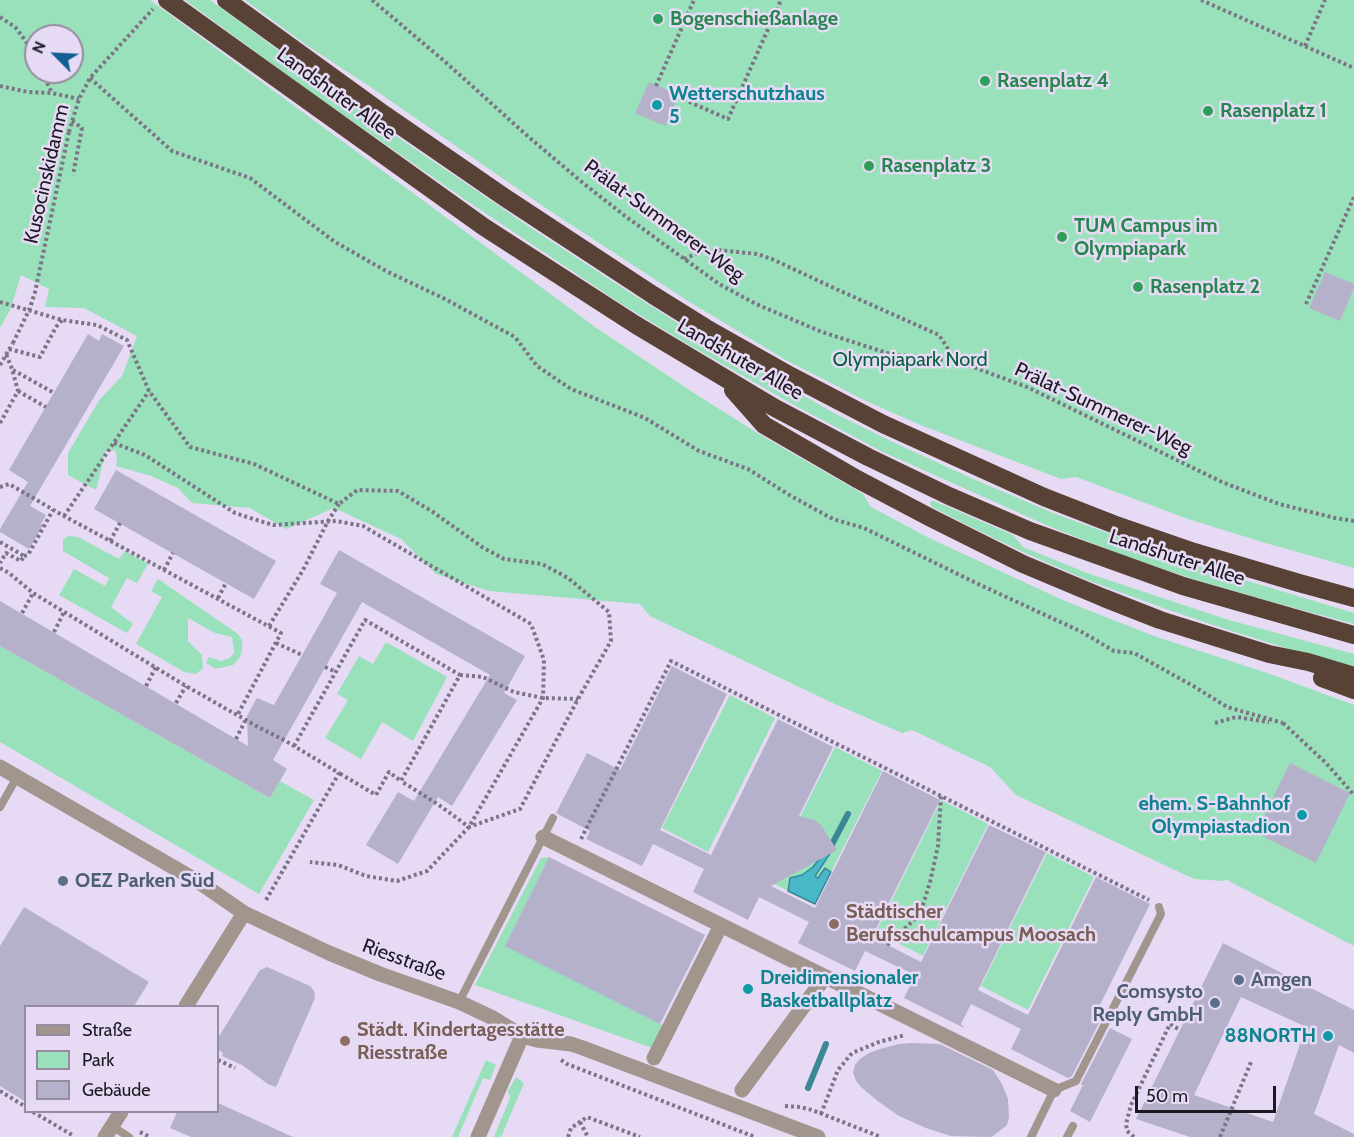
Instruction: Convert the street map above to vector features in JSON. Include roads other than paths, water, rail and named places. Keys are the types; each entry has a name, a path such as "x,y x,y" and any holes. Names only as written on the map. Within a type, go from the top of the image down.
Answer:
{"highway":[{"name":"Landshuter Allee","path":"226,0 394,121 558,234 706,328 791,376 883,424 1044,497 1194,552 1354,598"},
{"name":"Landshuter Allee","path":"161,4 566,281 723,378 868,458 1030,531 1182,586 1354,635"},
{"path":"723,378 764,425 857,479 1023,564 1160,620 1269,654 1308,662 1354,676"},
{"path":"1269,654 1303,671 1354,690"}],"street":[{"name":"Riesstraße","path":"0,767 198,882 244,913 329,953 459,1002 491,1017 522,1036 584,1048 818,1137"},
{"path":"543,837 1054,1090"},
{"path":"187,1005 244,913"},
{"path":"654,1058 721,925"},
{"path":"742,1090 825,976"},
{"path":"477,1137 522,1036"},
{"path":"108,1131 119,1113"}],"lane":[{"path":"0,807 17,777"},
{"path":"459,1002 553,818"},
{"path":"1031,1137 1054,1090 1076,1081 1161,914 1159,907"},
{"path":"1067,1137 1073,1126"},
{"path":"108,1131 129,1137"}],"water":[{"path":"826,850 831,852 815,876 818,878 825,868 831,872 815,904 788,891 790,878 802,875 813,867"}],"waterway":[{"path":"830,848 848,814"},
{"path":"808,1088 826,1044"}],"place":[{"name":"Bogenschießanlage","path":"658,19"},
{"name":"Rasenplatz 4","path":"985,81"},
{"name":"Wetterschutzhaus 5","path":"657,105"},
{"name":"Rasenplatz 1","path":"1208,111"},
{"name":"Rasenplatz 3","path":"869,166"},
{"name":"TUM Campus im Olympiapark","path":"1062,237"},
{"name":"Rasenplatz 2","path":"1138,287"},
{"name":"ehem. S-Bahnhof Olympiastadion","path":"1302,815"},
{"name":"OEZ Parken Süd","path":"63,881"},
{"name":"Städtischer Berufsschulcampus Moosach","path":"834,924"},
{"name":"Amgen","path":"1239,980"},
{"name":"Dreidimensionaler Basketballplatz","path":"748,989"},
{"name":"Comsysto Reply GmbH","path":"1215,1003"},
{"name":"88NORTH","path":"1328,1036"},
{"name":"Städt. Kindertagesstätte Riesstraße","path":"345,1041"}],"park label":[{"name":"Olympiapark Nord","path":"910,360"}]}
